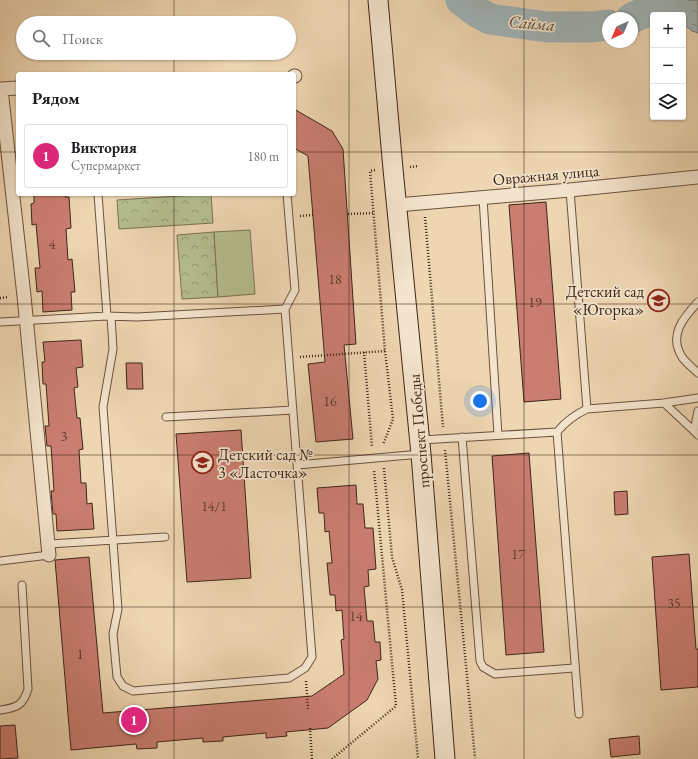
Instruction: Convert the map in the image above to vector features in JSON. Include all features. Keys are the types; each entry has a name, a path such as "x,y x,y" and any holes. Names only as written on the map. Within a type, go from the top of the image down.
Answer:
{"street":[{"name":"проспект Победы","path":"378,0 393,169 421,447 445,759"},
{"path":"16,88 0,89 26,321 49,549"},
{"name":"Овражная улица","path":"397,205 698,177"}],"lane":[{"path":"570,190 587,409"},
{"path":"98,196 113,349 104,408 118,609 113,634 117,677 124,686 133,691 289,678 305,668 312,657 286,309 294,290 287,196"},
{"path":"483,198 498,435"},
{"path":"698,302 682,319 678,330 677,344 682,357 698,373"},
{"path":"0,322 109,316 137,317 286,309"},
{"path":"579,714 574,668 557,432 566,421 587,409 664,403 698,398"},
{"path":"664,403 696,433"},
{"path":"166,417 293,410"},
{"path":"696,433 698,411"},
{"path":"297,465 383,458 421,447 444,438 557,432"},
{"path":"462,437 480,661 483,667 494,674 574,668"},
{"path":"0,561 49,549 114,540 165,537"},
{"path":"0,710 12,709 20,705 26,697 28,690 22,586"}],"path":[{"path":"418,759 402,590 392,557 383,458 383,446 393,419 385,351 370,171 419,166"},
{"path":"424,202 444,438 476,758"},
{"path":"348,214 374,213"},
{"path":"290,358 385,351"},
{"path":"332,759 396,706 372,459 364,352"},
{"path":"305,668 308,709"},
{"path":"310,728 312,759"}],"green space":[{"path":"180,196 211,196 213,223 119,229 117,200"},
{"path":"250,230 255,294 218,297 214,232"},
{"path":"214,232 218,297 182,299 177,235"}],"water":[{"path":"672,0 698,0 698,33 686,26 686,12 675,12"}],"building":[{"path":"296,110 332,131 343,149 356,344 344,345 353,439 316,442 308,364 325,362 308,156 296,149"},
{"path":"34,196 69,197 71,228 66,229 68,260 72,259 75,292 71,292 72,310 43,312 42,291 37,292 35,268 40,268 36,224 32,225 31,204 34,203"},
{"path":"546,202 561,399 524,402 509,205"},
{"path":"81,340 83,367 76,368 78,387 74,388 77,418 80,418 83,449 79,450 81,483 86,483 87,504 92,503 94,529 57,531 56,514 53,514 51,491 54,491 51,446 47,446 45,426 49,426 46,384 43,384 42,362 45,362 43,342"},
{"path":"126,363 142,363 143,389 127,389"},
{"path":"241,430 251,578 187,582 176,434"},
{"path":"529,453 544,652 506,655 492,456"},
{"path":"356,485 357,504 363,504 365,528 373,528 376,569 368,570 369,586 364,587 367,621 373,621 375,642 380,642 381,660 376,661 378,679 367,700 328,728 286,732 287,736 266,738 266,733 223,737 223,741 203,742 203,738 157,742 157,748 137,749 136,744 71,750 55,560 89,557 103,713 312,696 344,674 341,640 344,639 342,610 336,611 335,595 330,595 327,563 332,563 329,531 325,532 324,513 319,513 317,488"},
{"path":"627,491 628,514 615,515 614,492"},
{"path":"689,554 696,649 698,649 698,687 661,690 652,557"},
{"path":"15,725 18,758 0,759 0,726"},
{"path":"639,736 640,754 611,757 609,739"}],"waterway":[{"name":"Сайма","path":"461,0 477,12 490,19 547,27 602,26"},
{"name":"Сайма","path":"638,15 673,0"}],"place":[{"name":"Детский сад «Югорка»","path":"659,300"},
{"name":"Детский сад № 3 «Ласточка»","path":"202,463"},
{"name":"Виктория","path":"134,720"}]}
